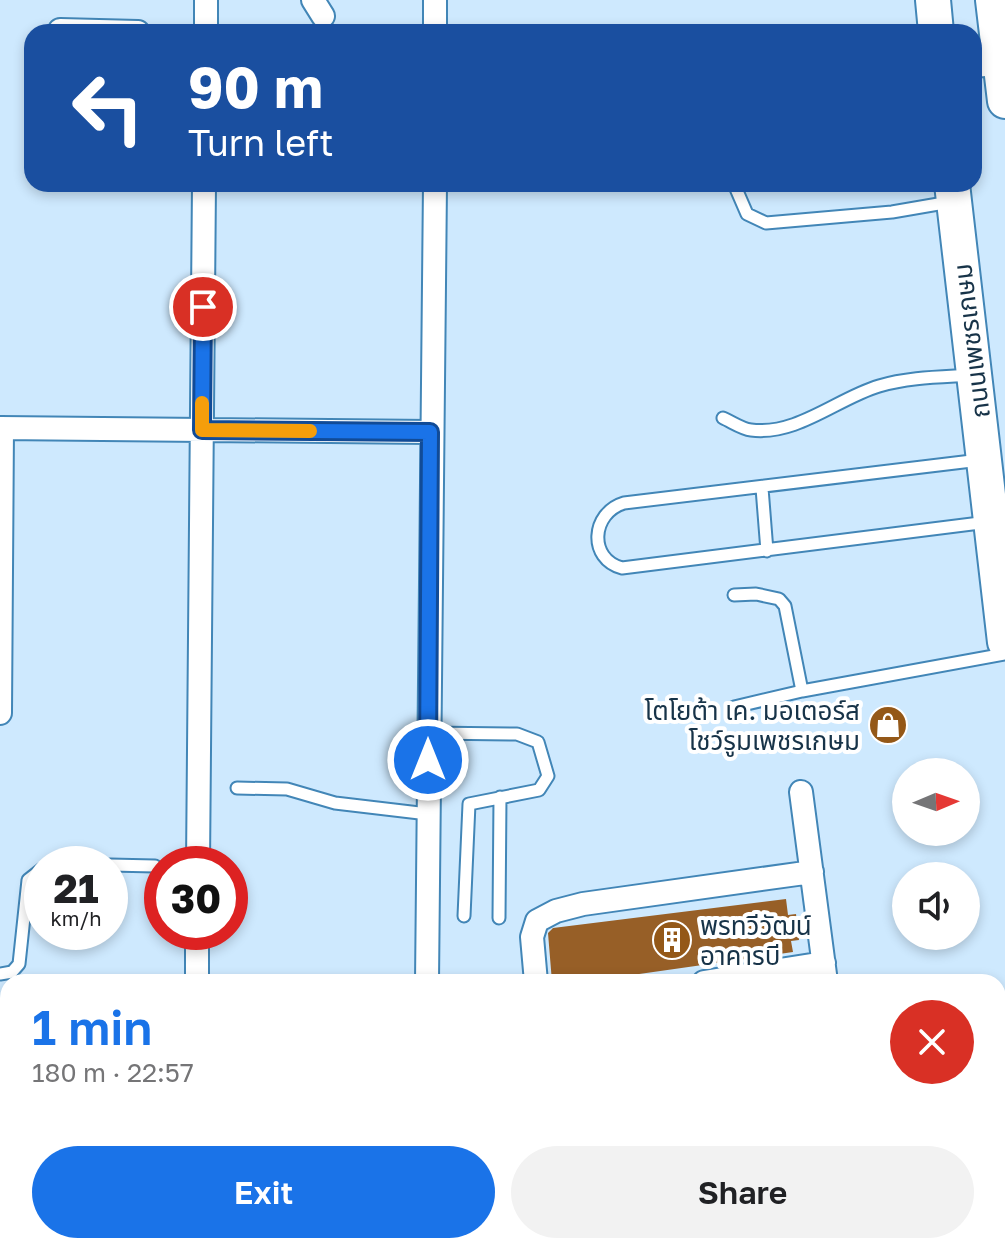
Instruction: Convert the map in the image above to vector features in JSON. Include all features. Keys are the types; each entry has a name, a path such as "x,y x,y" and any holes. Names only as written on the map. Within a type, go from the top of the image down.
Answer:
{"main road":[{"path":"933,0 935,24"},
{"path":"993,0 993,60 1005,101"},
{"name":"ถนนเพชรเกษม","path":"953,192 1005,642"}],"street":[{"path":"206,0 206,24"},
{"path":"435,0 435,24"},
{"path":"198,846 204,192"},
{"path":"427,974 430,432 435,192"},
{"path":"0,713 1,428 430,432"},
{"path":"801,792 825,972 801,974"},
{"path":"535,974 532,937 537,921 556,911 583,904 812,872"},
{"path":"197,950 197,974"}],"lane":[{"path":"737,192 747,214 766,223 892,212 953,192"},
{"path":"723,418 750,430 791,426 884,384 976,374"},
{"path":"984,460 624,503 610,507 602,515 599,530 602,557 609,564 622,568 992,522"},
{"path":"762,488 767,551"},
{"path":"734,595 756,594 779,599 785,606 802,691"},
{"path":"734,707 802,691 1005,654"},
{"path":"429,733 517,734 538,742 546,762 548,776 545,784 528,793 469,804 464,916"},
{"path":"237,788 287,789 335,803 428,814"},
{"path":"499,918 500,797"},
{"path":"0,974 12,972 19,964 24,917"}],"building":[{"name":"พรทวีวัฒน์ อาคารบี","path":"786,899 788,915 796,914 799,940 791,941 793,952 639,974 551,974 548,933 553,928"}],"slow traffic":[{"path":"202,403 202,430 310,431"}],"place":[{"name":"โตโยต้า เค. มอเตอร์ส โชว์รูมเพชรเกษม","path":"888,725"},
{"name":"พรทวีวัฒน์ อาคารบี","path":"672,940"}],"route":[{"path":"203,307 202,430 430,432 428,760"}]}
